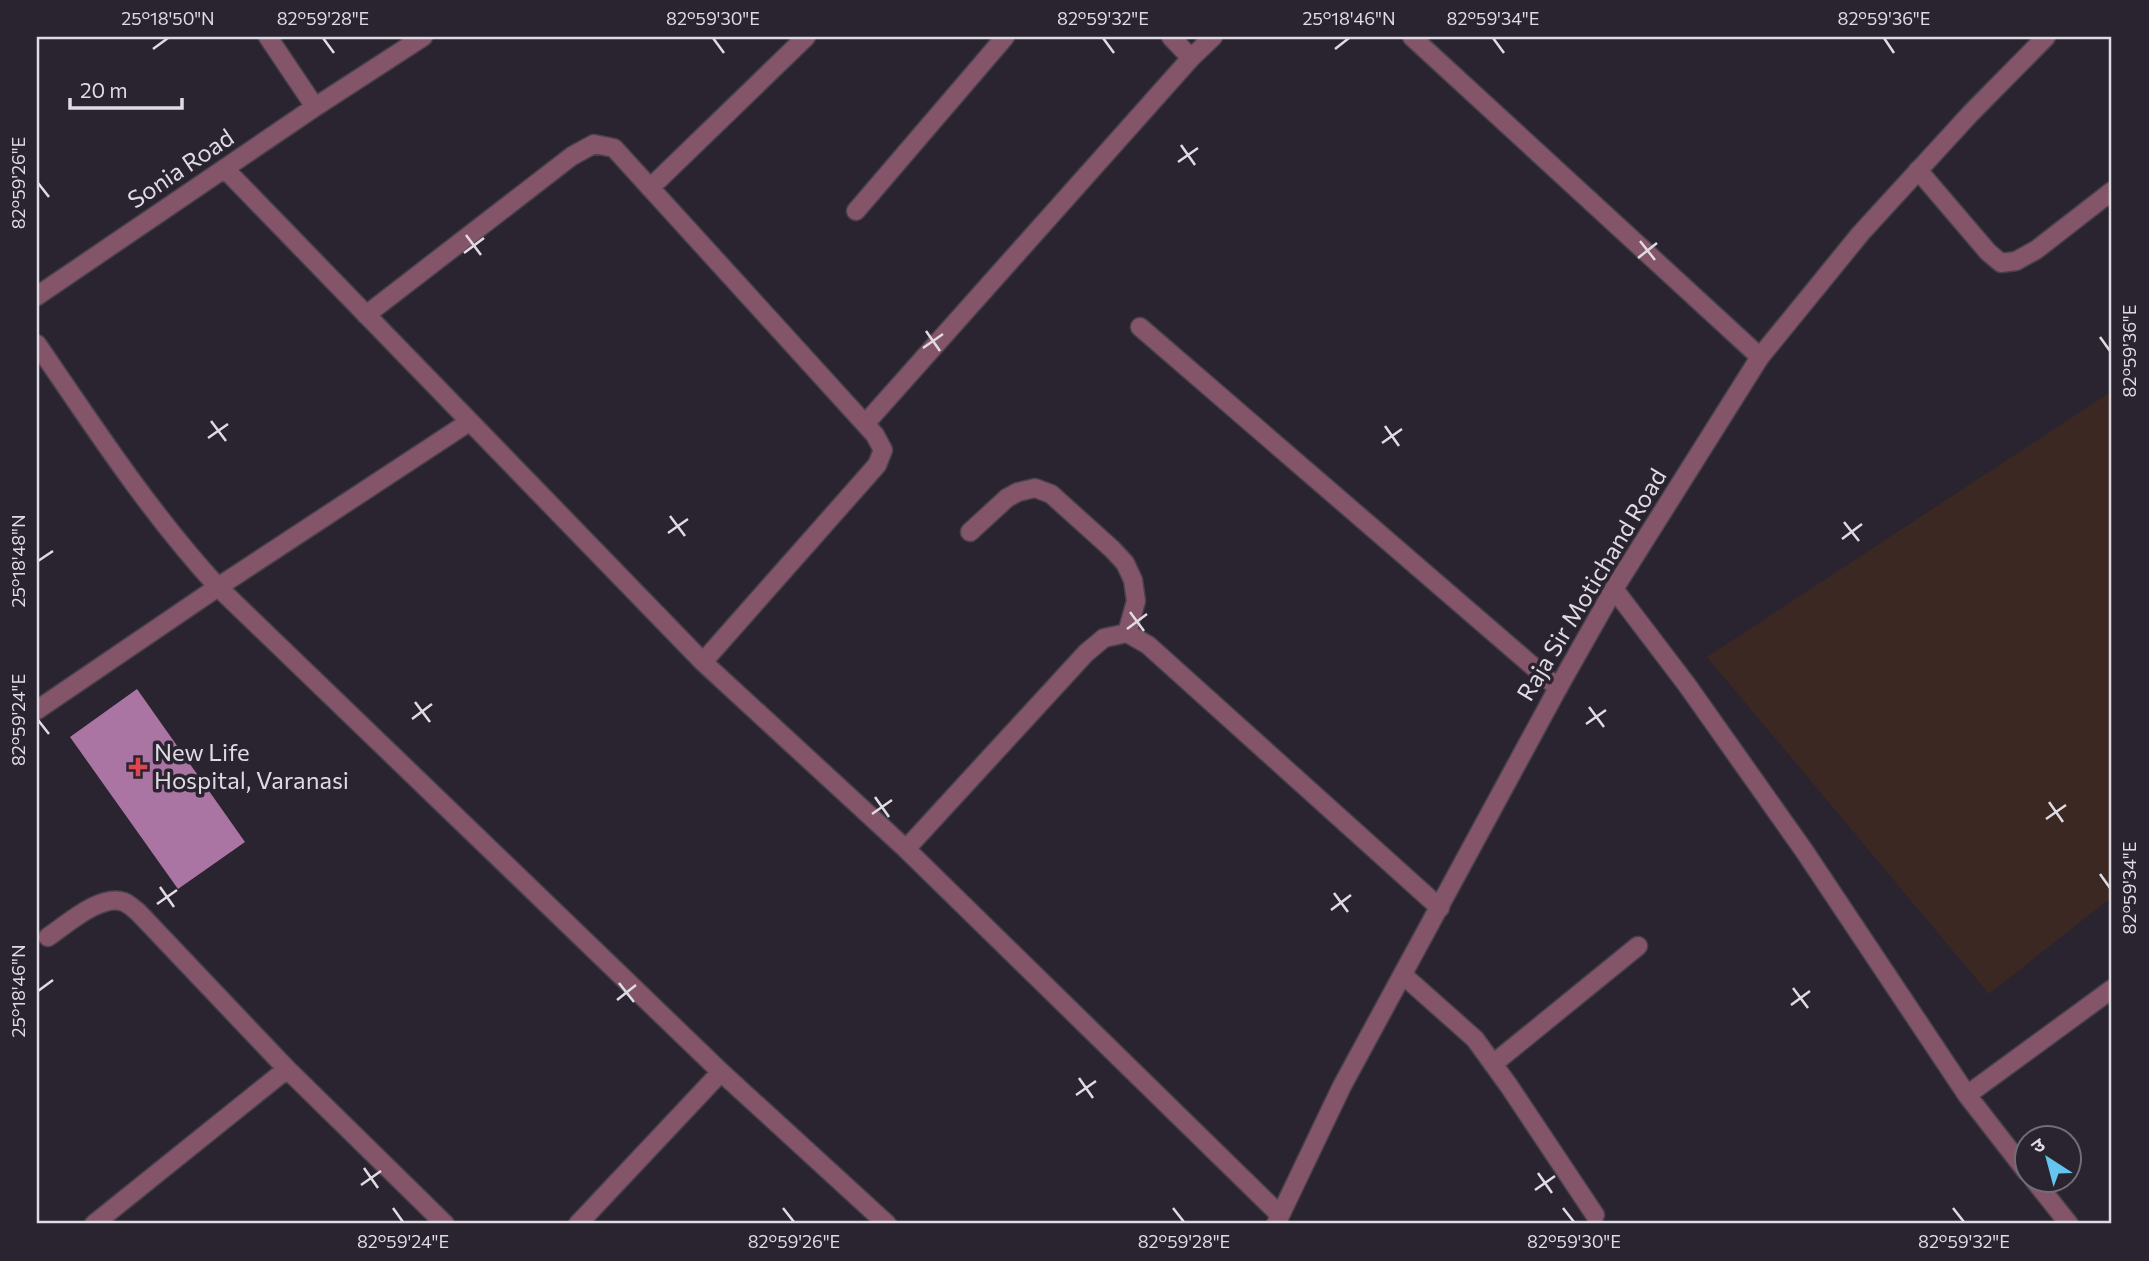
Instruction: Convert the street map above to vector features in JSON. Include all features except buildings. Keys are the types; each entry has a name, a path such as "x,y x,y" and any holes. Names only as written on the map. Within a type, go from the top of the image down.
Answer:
{"street":[{"path":"268,37 315,107"},
{"name":"Sonia Road","path":"37,296 423,37"},
{"path":"650,188 806,37"},
{"path":"856,211 1005,37"},
{"path":"1171,37 1191,58"},
{"path":"865,424 1191,58 1213,37"},
{"path":"1412,37 1760,357"},
{"name":"Raja Sir Motichand Road","path":"1278,1220 1342,1086 1558,688 1614,589 1760,357 1861,233 2046,37"},
{"path":"366,315 572,156 594,144 614,148 875,435 883,450 877,465 703,662"},
{"path":"225,169 703,662 906,849 1278,1220"},
{"path":"1918,170 1988,252 2001,263 2016,261 2036,250 2112,191"},
{"path":"1140,327 1558,688"},
{"path":"37,344 148,505 218,587 721,1072 887,1224"},
{"path":"37,710 469,422"},
{"path":"970,532 1007,498 1018,492 1035,488 1051,494 1125,563 1133,580 1136,601 1127,633"},
{"path":"1614,589 1687,685 1805,852 1967,1095 2012,1153"},
{"path":"906,849 1086,653 1104,638 1127,633 1148,645 1440,908"},
{"path":"48,937 96,904 111,900 124,902 138,912 287,1069 445,1224"},
{"path":"1493,1064 1638,946"},
{"path":"1403,975 1475,1039 1595,1215"},
{"path":"1967,1095 2112,989"},
{"path":"94,1224 287,1069"},
{"path":"578,1224 721,1072"},
{"path":"2045,1194 2069,1224"}],"shaded area":[{"path":"2112,391 2112,897 1989,994 1707,657"}],"place":[{"name":"New Life Hospital, Varanasi","path":"138,767"}]}
